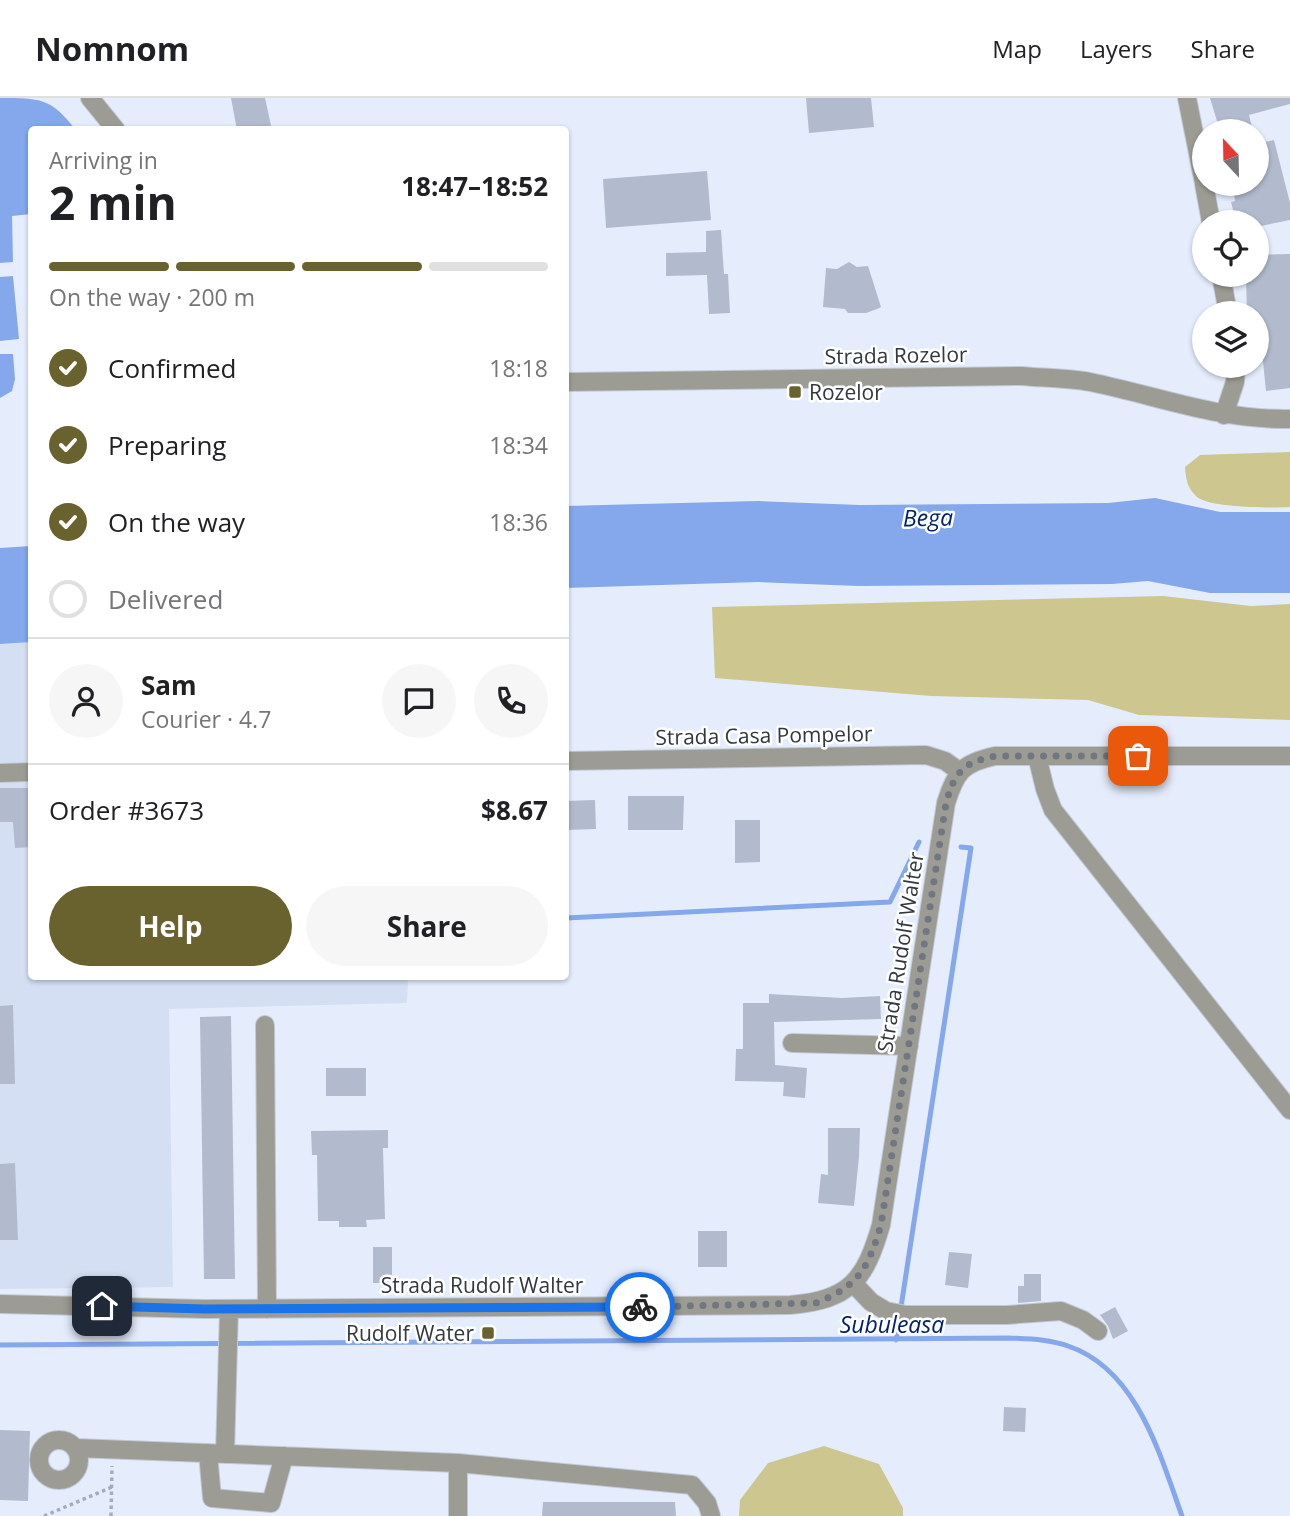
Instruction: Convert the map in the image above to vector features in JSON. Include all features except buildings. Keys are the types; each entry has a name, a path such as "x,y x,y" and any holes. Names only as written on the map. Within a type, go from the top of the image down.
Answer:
{"street":[{"path":"90,98 113,126"},
{"path":"1187,98 1192,123"},
{"name":"Strada Rozelor","path":"569,382 1021,376 1089,382 1224,415 1290,419"},
{"path":"1224,415 1235,378"},
{"name":"Strada Casa Pompelor","path":"569,761 926,755 945,761 959,771"},
{"path":"959,771 975,760 995,756 1290,756"},
{"path":"1037,756 1053,810 1290,1110"},
{"name":"Strada Rudolf Walter","path":"0,1304 229,1314 267,1309 790,1305 816,1303 837,1294 865,1270 881,1225 946,803 959,771"},
{"path":"0,773 28,772"},
{"path":"265,1025 267,1309"},
{"path":"792,1043 909,1046"},
{"path":"853,1283 887,1311 906,1315 1007,1315 1061,1311 1083,1320 1098,1331"},
{"path":"229,1314 227,1388 216,1453 212,1498 271,1503 284,1456"},
{"path":"76,1448 458,1463 692,1485 707,1503 711,1516"},
{"path":"458,1463 458,1516"}],"path":[{"path":"111,1516 112,1449"},
{"path":"44,1516 112,1487"}],"shaded area":[{"path":"1290,452 1290,507 1242,506 1204,501 1197,497 1188,483 1185,467 1200,455"},
{"path":"1163,596 1251,606 1290,604 1290,720 1139,715 1088,700 931,696 715,678 712,607"},
{"path":"28,635 28,980 408,980 407,1003 169,1009 173,1287 0,1289 0,637"},
{"path":"824,1446 879,1464 903,1508 903,1516 739,1516 740,1500 768,1463"}],"water":[{"path":"0,98 25,98 44,102 59,111 73,126 28,126 28,214 12,216 13,262 0,263"},
{"path":"13,276 19,339 0,341 0,277"},
{"path":"0,354 13,354 15,379 12,391 0,398"},
{"name":"Bega","path":"1155,498 1220,512 1290,512 1290,593 1210,593 1148,581 1112,584 858,586 758,582 569,588 569,506 758,501 859,505 1108,503"},
{"path":"28,546 28,642 0,644 0,548"}],"waterway":[{"path":"569,918 890,902 919,842"},
{"path":"896,1340 971,848 961,847"},
{"name":"Subuleasa","path":"0,1345 1009,1338 1046,1341 1068,1346 1092,1357 1112,1374 1129,1394 1154,1441 1182,1516"}],"way so far":[{"path":"640,1307 816,1303 837,1294 865,1270 881,1225 946,803 951,786 959,771 975,760 995,756 1138,756"}],"place":[{"name":"Rozelor","path":"795,392"},
{"name":"Rudolf Water","path":"488,1333"}],"route":[{"path":"102,1306 204,1309 640,1307"}]}
